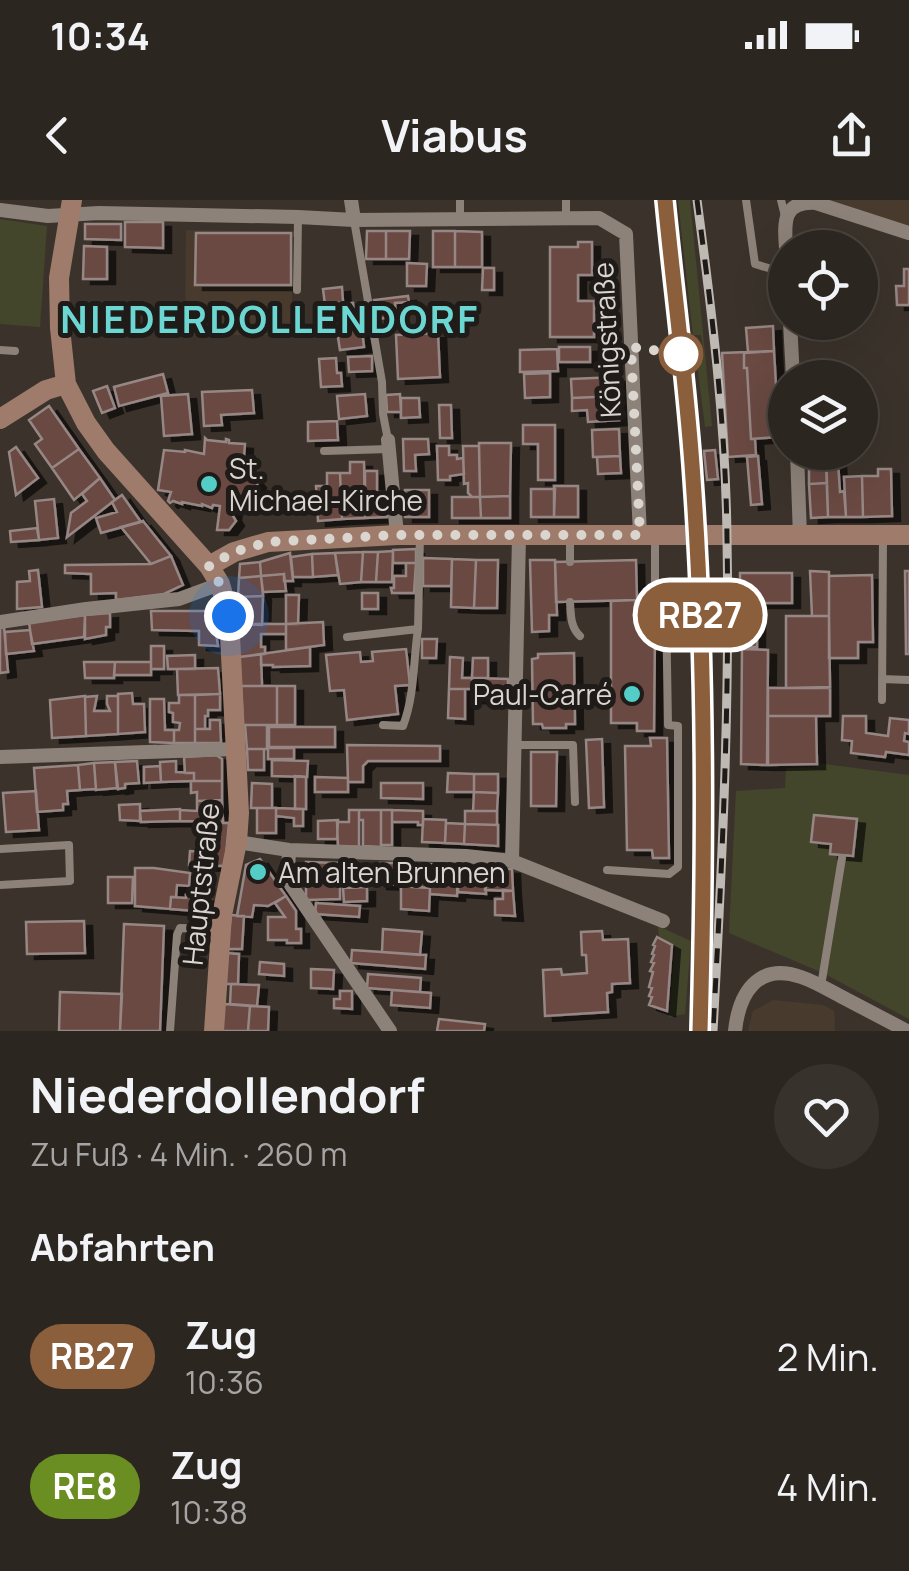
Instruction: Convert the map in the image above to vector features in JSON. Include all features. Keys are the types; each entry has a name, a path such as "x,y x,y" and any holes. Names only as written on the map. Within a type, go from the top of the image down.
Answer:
{"main road":[{"path":"71,208 59,278 66,384 86,424 106,452 215,575 234,552 268,542 397,535 909,536"},
{"path":"0,419 46,390 66,384"},
{"name":"Hauptstraße","path":"214,1031 221,928 239,812 229,616 215,575"}],"street":[{"path":"351,200 354,220"},
{"path":"786,230 788,213 802,202 909,233"},
{"name":"Königstraße","path":"0,210 48,216 71,208 99,213 354,220 600,218 626,234 648,535"},
{"path":"389,444 397,535"},
{"path":"798,470 800,537"},
{"path":"512,861 519,536"},
{"path":"0,622 179,599 215,575"},
{"path":"0,757 235,749"},
{"path":"237,842 289,850 512,861 663,921"},
{"path":"289,850 291,885 390,1031"},
{"path":"735,1031 745,991 762,977 782,972 800,976 907,1031"}],"lane":[{"path":"460,200 460,220"},
{"path":"566,200 566,218"},
{"path":"746,200 755,264 768,268"},
{"path":"781,200 786,220"},
{"path":"297,290 298,217"},
{"path":"324,451 389,444 354,220"},
{"path":"0,350 15,351"},
{"path":"383,726 403,726 412,694 420,535"},
{"path":"607,870 669,874 678,867 678,726 668,725 666,603 655,602 648,535"},
{"path":"570,536 570,562"},
{"path":"882,700 883,536"},
{"path":"570,602 571,620 580,636"},
{"path":"347,637 418,629"},
{"path":"882,678 909,680"},
{"path":"515,746 574,745 575,802"},
{"path":"0,849 69,845 70,881 0,885"},
{"path":"821,986 842,858"},
{"path":"170,1031 180,928 221,928"}],"shaded area":[{"path":"824,200 909,200 909,228"},
{"path":"186,230 301,232 301,290 292,291 292,335 185,335"},
{"path":"773,1000 823,1005 834,1011 835,1031 748,1031 753,1011"}],"green space":[{"path":"678,200 690,200 712,426 705,427 696,356 704,355 701,335 693,335"},
{"path":"0,219 47,226 40,327 0,324"},
{"path":"817,763 909,775 909,1019 823,973 729,933 736,791 785,788 786,768 816,767","holes":["814,815 856,819 853,856 831,854 831,844 811,841"]},
{"path":"658,926 691,941 685,1014 669,1017 675,946 659,937"}],"building":[{"path":"125,222 163,222 163,248 125,247"},
{"path":"85,224 121,224 121,240 85,239"},
{"path":"367,231 386,231 386,259 366,259"},
{"path":"386,231 410,231 409,259 386,259"},
{"path":"433,231 455,231 455,267 433,267"},
{"path":"455,231 482,232 482,267 455,267"},
{"path":"196,233 291,233 291,285 195,285"},
{"path":"578,242 592,242 592,275 578,275 578,301 594,301 594,337 550,337 550,247 578,247"},
{"path":"84,246 107,247 107,279 83,279"},
{"path":"407,263 427,264 426,286 407,286"},
{"path":"483,268 494,268 494,290 482,290"},
{"path":"904,269 909,269 909,305 897,305 896,286 904,286"},
{"path":"342,287 343,302 325,305 323,289"},
{"path":"408,296 409,302 395,303 396,317 378,319 374,300"},
{"path":"353,303 356,321 339,324 336,305"},
{"path":"361,321 364,347 340,350 336,325"},
{"path":"768,326 768,340 774,340 774,351 748,352 746,328"},
{"path":"438,333 440,377 398,379 396,335"},
{"path":"559,347 590,347 590,362 559,362"},
{"path":"557,349 558,371 520,372 520,350"},
{"path":"774,351 775,360 768,360 768,438 751,439 744,353"},
{"path":"748,352 744,353 744,368 756,455 728,457 722,353"},
{"path":"372,356 372,371 349,372 348,357"},
{"path":"336,358 342,386 321,387 319,359"},
{"path":"550,373 550,397 525,398 524,374"},
{"path":"163,374 168,393 119,406 114,387"},
{"path":"617,377 618,396 572,398 571,379"},
{"path":"107,386 115,408 102,413 93,391"},
{"path":"252,390 254,413 221,415 222,425 204,426 202,392"},
{"path":"188,394 192,434 164,436 161,396"},
{"path":"365,394 367,416 339,419 337,396"},
{"path":"400,394 401,412 387,412 386,395"},
{"path":"618,396 619,420 588,422 587,410 572,411 572,398"},
{"path":"401,398 419,398 420,417 401,418"},
{"path":"439,405 451,405 452,438 440,438"},
{"path":"49,406 79,449 52,468 35,444 42,439 29,420"},
{"path":"337,421 338,440 308,441 308,422"},
{"path":"523,425 555,425 555,480 538,480 538,444 523,444"},
{"path":"619,429 620,456 593,457 592,430"},
{"name":"St. Michael-Kirche","path":"205,438 245,444 243,470 254,473 258,483 252,495 236,497 236,521 229,530 217,530 220,506 170,503 171,492 158,490 164,450 204,454"},
{"path":"403,439 428,439 429,454 415,455 416,471 404,471"},
{"path":"479,443 511,443 510,496 480,497"},
{"path":"437,446 449,446 449,455 463,458 464,474 438,480"},
{"path":"463,446 479,446 480,497 472,497 468,483 464,484"},
{"path":"16,447 38,478 16,495 9,452"},
{"path":"79,449 100,478 74,500 52,468"},
{"path":"715,450 718,479 707,480 704,451"},
{"path":"620,456 621,473 598,474 597,457"},
{"path":"758,456 762,504 751,505 747,457"},
{"path":"350,462 364,462 365,518 342,519 340,473 350,473"},
{"path":"891,469 892,516 863,517 862,476 878,476 878,470"},
{"path":"809,470 827,470 827,483 809,484"},
{"path":"826,470 839,470 846,517 828,517"},
{"path":"365,471 377,471 377,492 386,492 387,517 365,518"},
{"path":"327,473 340,473 342,519 318,521 316,486 327,486"},
{"path":"862,476 863,517 846,517 844,477"},
{"path":"100,478 115,500 67,537 71,513 87,501 82,494"},
{"path":"827,483 828,517 811,518 809,484"},
{"path":"554,486 578,486 578,517 554,517"},
{"path":"531,489 555,489 554,517 531,517"},
{"path":"405,490 429,490 429,517 405,517"},
{"path":"122,495 141,522 101,533 96,518 117,512 112,502"},
{"path":"510,496 510,518 481,518 480,497"},
{"path":"452,497 480,497 481,518 452,518"},
{"path":"54,499 58,538 39,540 35,501"},
{"path":"143,521 171,556 151,564 121,527"},
{"path":"37,528 39,540 11,542 10,531"},
{"path":"416,549 416,563 393,563 393,550"},
{"path":"393,551 392,582 376,582 378,552"},
{"path":"363,552 361,582 340,584 335,553"},
{"path":"363,552 378,552 376,582 361,582"},
{"path":"290,553 293,581 284,581 284,574 261,576 260,562"},
{"path":"335,553 338,575 313,577 312,554"},
{"path":"312,554 313,577 293,577 291,557"},
{"path":"171,556 183,585 164,594 116,600 116,593 91,594 91,574 65,573 65,565 151,564"},
{"path":"423,558 452,559 451,586 423,586"},
{"path":"452,559 476,560 474,608 451,607"},
{"path":"476,560 498,560 497,608 474,608"},
{"path":"530,560 555,560 557,615 549,615 549,631 532,632"},
{"name":"Paul-Carré","path":"636,560 637,600 556,602 555,562"},
{"path":"260,562 261,576 239,578 240,564"},
{"path":"406,563 416,563 414,593 392,593 394,576 406,576"},
{"path":"38,570 42,607 17,609 17,582 30,581 29,571"},
{"path":"810,571 829,572 829,616 812,616"},
{"path":"905,571 909,571 909,654 906,654"},
{"path":"740,573 792,573 792,603 740,603"},
{"path":"284,574 286,591 263,592 261,576"},
{"path":"872,575 873,642 858,642 858,658 829,658 829,576"},
{"path":"261,576 263,596 238,597 239,578"},
{"path":"362,593 378,593 378,609 362,609"},
{"path":"286,595 299,595 298,624 286,624"},
{"path":"263,596 262,625 238,624 238,597"},
{"name":"Paul-Carré","path":"635,600 635,608 652,607 654,731 637,731 637,723 611,723 611,601"},
{"path":"740,603 757,603 757,647 740,647"},
{"path":"151,611 209,611 213,614 218,646 199,645 199,631 152,630"},
{"path":"110,613 106,635 85,639 85,615"},
{"path":"85,615 84,637 32,644 29,622"},
{"path":"786,616 829,616 830,687 786,688"},
{"path":"323,622 324,645 286,650 286,624"},
{"path":"238,624 286,624 286,634 261,634 265,654 239,657"},
{"path":"4,627 8,672 0,673 0,628"},
{"path":"30,630 34,651 6,654 5,632"},
{"path":"422,639 437,639 436,658 422,658"},
{"path":"151,646 164,646 164,669 151,669"},
{"path":"310,647 310,666 261,665 261,654"},
{"path":"406,649 410,685 395,686 398,714 347,720 344,690 330,691 326,655 360,652 361,662 373,661 372,652"},
{"path":"742,649 768,650 767,765 741,764"},
{"path":"574,653 575,724 543,728 542,724 533,724 532,659 538,658 538,654"},
{"path":"261,654 262,686 241,686 239,657"},
{"path":"195,655 195,669 168,669 167,656"},
{"path":"450,657 463,658 462,678 472,678 472,689 449,689"},
{"path":"473,658 488,658 488,678 472,678"},
{"path":"84,662 115,662 114,678 85,678"},
{"path":"115,662 151,662 151,675 114,675"},
{"path":"218,668 220,694 178,695 177,669"},
{"path":"472,678 508,679 508,690 472,689"},
{"path":"241,686 277,686 277,725 243,725"},
{"path":"277,686 295,686 295,725 277,725"},
{"path":"768,688 830,688 830,716 768,716"},
{"path":"449,689 465,689 465,719 448,718"},
{"path":"472,689 508,690 508,699 472,698"},
{"path":"132,693 133,704 144,704 145,732 118,734 118,694"},
{"path":"220,694 220,710 208,710 205,729 195,729 195,695"},
{"path":"179,695 195,695 195,743 174,743 174,730 179,730 180,723 173,722 169,703 179,703"},
{"path":"85,696 86,736 52,738 50,700"},
{"path":"97,696 94,711 110,711 107,696 118,696 118,734 86,736 85,697"},
{"path":"150,699 164,699 165,730 174,730 174,743 150,742"},
{"path":"768,716 816,716 817,764 768,765"},
{"path":"843,716 866,716 866,733 888,736 890,718 909,720 909,734 905,733 904,741 909,742 909,755 851,753 852,741 842,740"},
{"path":"210,720 220,720 221,743 195,743 195,729 210,729"},
{"path":"245,725 267,725 267,749 247,749"},
{"path":"269,727 335,727 335,747 269,747"},
{"name":"Paul-Carré","path":"650,738 667,738 669,858 653,858 652,850 627,850 625,746 651,746"},
{"path":"602,739 604,807 589,808 586,740"},
{"path":"347,745 440,746 440,761 368,761 363,766 363,782 348,782"},
{"path":"268,748 294,748 294,759 268,759"},
{"path":"247,749 264,749 264,770 248,770"},
{"path":"531,752 557,752 556,806 531,806"},
{"path":"216,755 222,759 222,781 194,781 194,773 185,773 184,757"},
{"path":"272,760 308,761 307,777 272,776"},
{"path":"137,761 139,783 118,789 115,762"},
{"path":"176,761 176,772 194,773 194,781 161,782 160,762"},
{"path":"115,762 117,788 96,790 94,763"},
{"path":"94,763 96,789 80,790 78,765"},
{"path":"78,765 80,790 67,791 68,804 63,804 63,810 37,812 34,768"},
{"path":"160,766 161,782 144,783 144,767"},
{"path":"448,773 474,774 474,792 447,792"},
{"path":"474,774 498,774 498,793 474,792"},
{"path":"295,776 306,777 306,809 295,809"},
{"path":"315,777 348,778 348,792 315,792"},
{"path":"191,781 222,781 222,800 197,801 197,792 191,793"},
{"path":"252,783 272,784 272,808 251,808"},
{"path":"381,783 423,783 423,799 381,798"},
{"path":"36,791 39,830 6,832 3,793"},
{"path":"474,792 498,793 497,811 473,811"},
{"path":"222,800 223,822 180,821 180,810 197,811 197,801"},
{"path":"140,804 140,821 120,820 119,805"},
{"path":"257,808 276,808 276,833 257,833"},
{"path":"276,808 303,809 303,826 294,826 294,818 276,816"},
{"path":"180,809 180,821 141,822 140,811"},
{"path":"349,810 359,810 359,847 338,846 337,822 349,822"},
{"path":"359,810 381,810 381,847 363,846"},
{"path":"381,810 392,810 392,845 381,845"},
{"path":"392,810 423,811 423,825 392,822"},
{"path":"465,811 497,811 497,825 465,824"},
{"path":"814,815 857,819 853,856 830,854 831,844 811,842"},
{"path":"423,819 446,820 445,843 422,842"},
{"path":"338,820 337,839 318,839 318,821"},
{"path":"198,823 229,823 225,866 189,865 190,851 205,852 207,837 198,836"},
{"path":"446,823 465,824 464,844 445,843"},
{"path":"465,824 498,825 498,846 464,844"},
{"path":"260,859 286,896 268,906 254,905 252,917 237,916 246,865"},
{"path":"306,862 340,863 340,899 306,900"},
{"path":"380,863 401,863 401,885 379,884"},
{"path":"413,863 429,864 430,888 413,887"},
{"path":"429,864 458,866 457,896 430,894"},
{"path":"458,866 485,868 486,894 458,892"},
{"path":"135,868 190,873 189,886 177,885 170,909 135,906"},
{"path":"485,868 512,869 513,891 485,890"},
{"path":"108,877 133,877 132,903 108,903"},
{"path":"401,886 430,888 429,911 401,909"},
{"path":"367,887 367,901 344,902 343,888"},
{"path":"503,890 513,891 515,916 495,915 495,899 503,899"},
{"path":"186,895 211,900 210,912 170,909 171,897"},
{"path":"286,896 296,911 301,943 268,940 268,917 285,917 275,903"},
{"path":"316,903 360,906 359,917 315,914"},
{"path":"231,915 244,916 242,949 227,949"},
{"path":"84,921 85,953 27,954 26,922"},
{"path":"124,924 164,926 160,1031 120,1031"},
{"path":"383,929 422,932 420,955 382,952"},
{"path":"602,931 603,940 628,939 630,983 612,984 612,992 607,993 608,1012 545,1016 543,970 561,969 562,975 587,973 581,932"},
{"path":"657,937 672,945 667,1011 649,1005 653,945"},
{"path":"352,950 426,955 425,969 351,963"},
{"path":"226,953 239,954 238,984 225,984"},
{"path":"260,962 284,964 284,976 259,974"},
{"path":"311,969 334,970 333,989 311,988"},
{"path":"368,974 421,978 420,992 367,988"},
{"path":"231,984 259,985 257,1006 230,1004"},
{"path":"392,990 431,993 430,1008 391,1005"},
{"path":"340,991 352,991 352,1009 334,1008"},
{"path":"60,992 122,994 120,1031 59,1031"},
{"path":"224,1004 250,1006 248,1031 222,1031"},
{"path":"250,1006 269,1007 268,1031 248,1031"},
{"path":"439,1019 485,1024 484,1031 437,1031"}],"railway":[{"path":"665,200 688,410 701,610 701,998"},
{"path":"697,200 721,412 727,539 726,724 713,1031"}],"train":[{"name":"RB27","path":"665,200 697,536 705,832 700,1031"}],"place":[{"name":"St. Michael-Kirche","path":"209,484"},
{"name":"Paul-Carré","path":"632,694"},
{"name":"Am alten Brunnen","path":"258,872"}],"district":[{"name":"NIEDERDOLLENDORF","path":"270,318"}],"route":[{"path":"229,616 220,584 209,566 234,552 268,542 397,535 640,535 631,347 681,354"}]}
